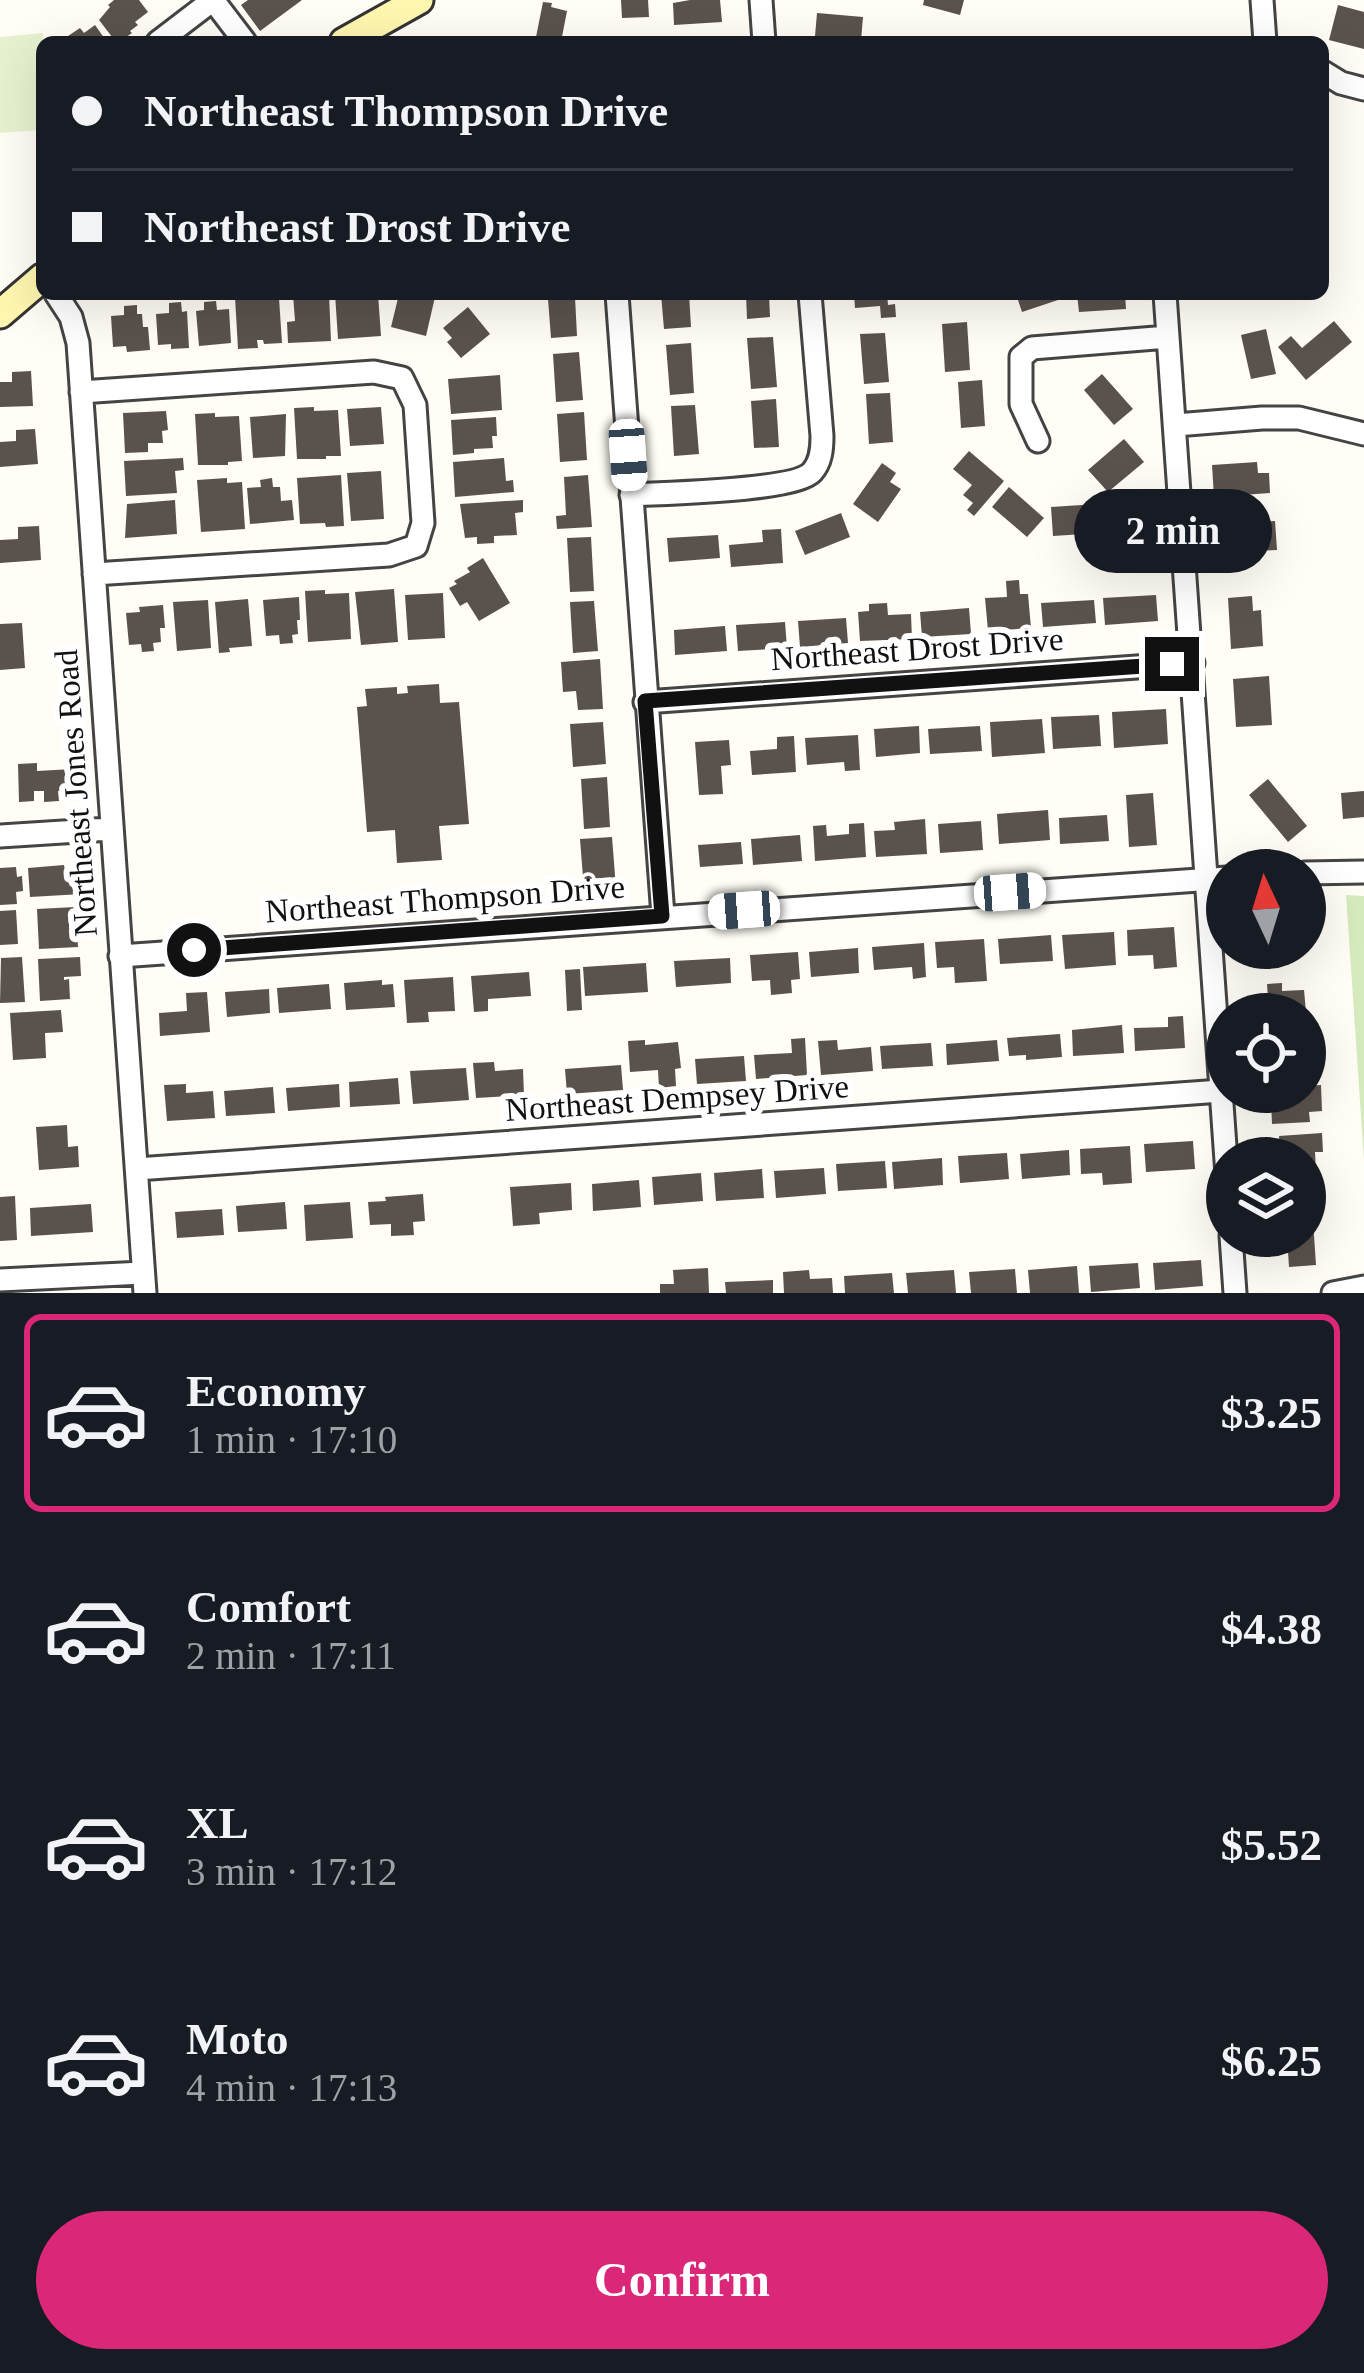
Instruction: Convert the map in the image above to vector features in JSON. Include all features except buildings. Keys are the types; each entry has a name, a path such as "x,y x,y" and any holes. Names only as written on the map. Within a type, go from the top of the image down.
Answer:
{"main road":[{"path":"355,36 419,0"},
{"path":"0,314 36,283"}],"street":[{"path":"166,36 213,0 240,36"},
{"path":"761,0 764,36"},
{"path":"1262,0 1265,36"},
{"path":"1329,75 1364,89"},
{"name":"Northeast Jones Road","path":"60,300 71,317 78,343 144,1283"},
{"path":"617,300 662,916"},
{"path":"632,495 788,484 813,471 822,452 822,436 811,300"},
{"path":"1165,300 1192,663 1213,849"},
{"path":"1039,441 1021,404 1021,358 1032,348 1168,337"},
{"path":"81,392 374,372 402,378 415,405 423,523 416,546 389,555 94,574"},
{"path":"1176,425 1299,418 1364,434"},
{"name":"Northeast Drost Drive","path":"645,701 1192,663"},
{"path":"0,836 110,829"},
{"path":"1326,873 1364,872"},
{"name":"Northeast Thompson Drive","path":"120,956 1206,879"},
{"name":"Northeast Dempsey Drive","path":"137,1169 1206,1092"},
{"path":"1233,1257 1235,1293"},
{"path":"0,1280 144,1283"},
{"path":"1333,1293 1364,1287"}],"green space":[{"path":"43,33 36,36 36,130 0,133 0,37"},
{"path":"1346,895 1364,896 1364,1160"}],"route":[{"path":"194,950 662,916 645,701 1172,664"}]}
